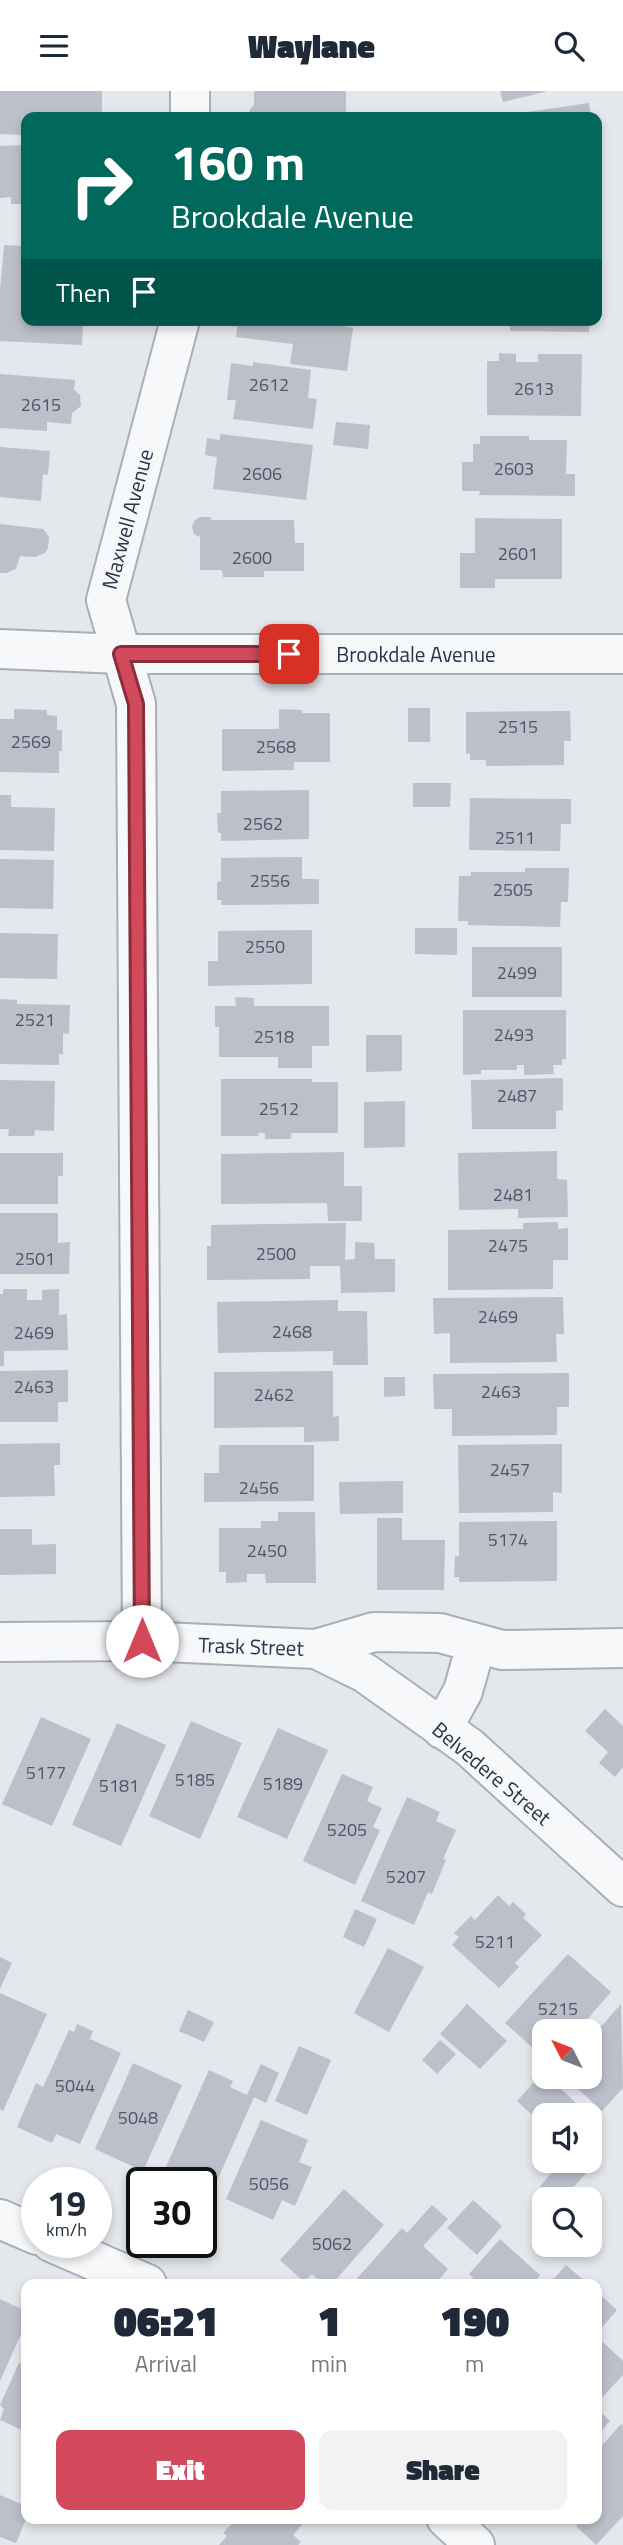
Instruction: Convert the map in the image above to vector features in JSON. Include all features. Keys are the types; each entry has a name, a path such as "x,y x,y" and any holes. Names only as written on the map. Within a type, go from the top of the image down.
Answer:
{"street":[{"path":"190,91 190,112"},
{"name":"Maxwell Avenue","path":"142,1641 136,704 106,600 178,326"},
{"name":"Brookdale Avenue","path":"0,649 121,654 623,653"},
{"name":"Trask Street","path":"0,1642 142,1641 316,1649 373,1632 440,1633 502,1650 623,1648"},
{"path":"442,1729 463,1691 476,1645"},
{"name":"Belvedere Street","path":"316,1649 365,1673 469,1747 623,1887"},
{"path":"0,2219 21,2228"},
{"path":"88,2258 136,2279"},
{"path":"452,2524 475,2545"}],"building":[{"path":"0,91 102,91 102,112 21,112 21,135 0,134"},
{"path":"254,91 346,91 346,112 250,112 254,105"},
{"path":"500,91 545,91 545,92 503,102"},
{"path":"589,103 590,112 527,112"},
{"path":"21,145 21,204 11,204 11,197 0,198 0,146"},
{"path":"4,245 21,246 21,326 83,326 82,345 0,341"},
{"path":"237,326 353,328 347,371 290,364 293,344 236,337"},
{"path":"510,326 589,326 589,332 510,331"},
{"path":"499,353 516,354 516,362 538,362 538,354 582,354 581,416 487,415 487,361 499,361"},
{"path":"253,362 311,370 308,398 317,399 313,429 233,419 236,400 227,400 231,363 253,366"},
{"path":"0,374 75,380 74,390 80,395 81,406 72,413 71,424 47,422 47,431 0,428"},
{"path":"336,422 370,425 368,449 333,445"},
{"path":"220,434 313,445 306,500 213,489 217,457 205,455 207,438 220,440"},
{"path":"480,436 529,436 529,440 567,440 566,474 575,474 575,496 479,495 480,491 462,491 462,462 473,462 473,444 480,444"},
{"path":"0,447 50,451 48,475 43,474 41,501 0,497"},
{"path":"200,517 211,517 211,520 294,520 295,543 304,543 304,571 264,571 264,577 223,577 222,570 200,570 200,537 194,534 192,527 194,521"},
{"path":"475,518 562,519 562,579 495,579 495,588 460,588 460,553 475,553"},
{"path":"0,524 43,529 49,537 48,548 45,553 35,557 20,556 16,569 0,573"},
{"path":"408,708 430,708 430,742 408,742"},
{"path":"14,709 47,710 47,715 57,716 57,730 62,730 59,773 0,772 0,719 14,719"},
{"path":"279,709 302,710 302,713 330,713 330,762 294,762 294,770 222,771 222,729 279,729"},
{"path":"570,711 571,741 564,741 564,765 486,766 486,760 470,760 470,753 466,754 466,712"},
{"path":"413,783 451,783 450,807 413,807"},
{"path":"309,790 309,839 221,841 217,813 221,813 221,791"},
{"path":"0,795 11,795 11,807 55,808 54,851 0,850"},
{"path":"470,798 571,799 571,824 561,824 560,851 469,850"},
{"path":"302,857 302,879 319,879 319,904 221,905 222,900 217,900 217,882 221,881 221,858"},
{"path":"0,859 54,860 53,909 0,908"},
{"path":"525,868 569,868 568,902 561,902 560,927 468,925 468,921 458,921 459,876 471,876 471,872 525,872"},
{"path":"415,928 457,928 457,955 415,954"},
{"path":"312,930 312,984 208,986 208,961 218,961 218,931"},
{"path":"0,933 58,934 57,979 0,978"},
{"path":"472,947 562,947 562,997 472,997"},
{"path":"235,997 254,998 254,1006 329,1006 329,1046 312,1046 312,1068 278,1068 278,1057 219,1057 219,1027 215,1027 215,1006 236,1006"},
{"path":"0,999 17,1000 17,1004 70,1005 69,1034 63,1033 63,1055 59,1054 59,1065 0,1064"},
{"path":"463,1010 566,1010 566,1059 562,1059 562,1065 553,1065 554,1074 524,1075 524,1065 517,1065 517,1070 481,1070 481,1074 463,1075"},
{"path":"366,1035 402,1035 402,1071 366,1072"},
{"path":"563,1078 563,1110 556,1111 556,1129 472,1129 471,1080"},
{"path":"221,1079 312,1079 312,1082 338,1082 338,1133 291,1133 291,1139 265,1139 265,1133 258,1133 259,1136 221,1136"},
{"path":"0,1080 55,1081 54,1131 35,1130 34,1136 8,1136 9,1129 0,1129"},
{"path":"405,1101 405,1147 364,1148 364,1102"},
{"path":"557,1151 557,1179 567,1180 568,1217 518,1218 518,1209 459,1210 458,1153"},
{"path":"344,1152 344,1186 362,1186 362,1221 328,1221 327,1203 221,1204 221,1154"},
{"path":"0,1153 63,1153 63,1176 58,1176 58,1204 0,1204"},
{"path":"0,1213 58,1213 58,1243 70,1242 69,1274 0,1274"},
{"path":"558,1222 558,1229 568,1228 568,1260 553,1260 553,1289 448,1290 448,1230 523,1229 523,1223"},
{"path":"346,1223 345,1260 355,1259 355,1242 374,1243 375,1259 395,1259 395,1292 341,1293 340,1266 310,1266 310,1279 207,1280 207,1246 211,1246 211,1225"},
{"path":"3,1289 27,1289 27,1300 42,1300 42,1290 59,1289 59,1315 67,1314 68,1350 4,1351 4,1366 0,1366 0,1294 3,1294"},
{"path":"563,1297 564,1334 556,1334 557,1362 450,1363 450,1333 434,1334 433,1298"},
{"path":"338,1300 338,1311 367,1311 368,1365 333,1365 333,1351 218,1353 217,1302"},
{"path":"68,1370 68,1402 58,1402 58,1422 0,1422 0,1371"},
{"path":"333,1371 333,1417 339,1416 339,1441 304,1442 304,1427 214,1428 214,1372"},
{"path":"569,1373 569,1407 557,1407 557,1435 452,1436 452,1409 434,1409 433,1374"},
{"path":"384,1377 405,1377 405,1396 384,1397"},
{"path":"60,1443 60,1465 54,1465 55,1496 0,1497 0,1444"},
{"path":"562,1444 562,1493 553,1492 553,1512 459,1513 458,1445"},
{"path":"219,1445 314,1445 314,1501 204,1502 204,1473 219,1473"},
{"path":"403,1481 403,1513 340,1514 339,1482"},
{"path":"278,1512 315,1512 316,1583 266,1583 265,1574 247,1574 247,1582 226,1583 226,1572 219,1572 219,1528 261,1528 261,1521 278,1521"},
{"path":"377,1518 402,1518 402,1540 445,1540 444,1590 377,1590"},
{"path":"557,1521 557,1581 459,1582 459,1577 454,1577 455,1556 459,1556 459,1522"},
{"path":"0,1529 32,1529 32,1545 56,1544 56,1574 0,1575"},
{"path":"605,1709 623,1726 623,1767 615,1777 599,1763 608,1752 585,1731"},
{"path":"41,1717 91,1739 52,1826 2,1804"},
{"path":"191,1721 242,1743 200,1839 149,1816"},
{"path":"117,1723 166,1745 121,1846 72,1825"},
{"path":"278,1728 328,1750 287,1839 237,1817"},
{"path":"342,1774 373,1787 367,1801 382,1808 373,1827 380,1830 355,1885 303,1861"},
{"path":"407,1797 440,1812 436,1821 456,1830 432,1894 428,1892 414,1925 361,1901"},
{"path":"498,1895 509,1906 513,1902 526,1914 523,1918 542,1935 515,1963 519,1967 499,1988 452,1945 459,1937 454,1933 471,1916 475,1920"},
{"path":"355,1909 377,1919 364,1947 343,1937"},
{"path":"388,1948 424,1967 389,2032 354,2013"},
{"path":"568,1954 611,1992 587,2019 532,2019 532,2047 505,2023"},
{"path":"0,1957 12,1963 0,1989"},
{"path":"0,1993 47,2014 3,2111 0,2109"},
{"path":"467,2004 507,2041 480,2069 440,2034"},
{"path":"621,2004 623,2088 602,2111 602,2103 593,2103 578,2089 602,2089 602,2025"},
{"path":"188,2010 214,2022 204,2042 179,2031"},
{"path":"77,2024 93,2031 90,2039 121,2053 80,2144 56,2134 52,2143 17,2127 36,2083 43,2087 69,2030 74,2032"},
{"path":"440,2040 456,2054 437,2074 422,2060"},
{"path":"299,2046 331,2060 307,2115 275,2101"},
{"path":"133,2063 182,2085 145,2167 134,2167 95,2149"},
{"path":"261,2064 279,2073 266,2103 254,2097 217,2181 217,2167 166,2167 209,2070 233,2081 230,2087 247,2095"},
{"path":"532,2084 532,2089 561,2089 576,2103 532,2103 532,2115 517,2101"},
{"path":"261,2120 308,2140 299,2162 312,2167 295,2206 282,2200 273,2220 226,2199"},
{"path":"551,2173 586,2173 574,2187 540,2186"},
{"path":"344,2189 384,2225 336,2279 317,2279 312,2274 307,2279 301,2279 280,2260"},
{"path":"473,2200 502,2226 477,2255 447,2228"},
{"path":"432,2205 448,2219 423,2246 448,2269 439,2279 356,2279 402,2228 407,2233"},
{"path":"500,2239 540,2275 537,2279 474,2279 469,2274"},
{"path":"566,2265 582,2279 553,2279"},
{"path":"602,2296 617,2310 602,2327"},
{"path":"0,2299 21,2309 21,2334 0,2381"},
{"path":"602,2343 623,2361 623,2375 602,2398"},
{"path":"19,2363 21,2430 0,2420 4,2409 0,2405"},
{"path":"602,2414 610,2421 602,2430"},
{"path":"621,2424 623,2516 596,2545 576,2526 602,2524 602,2445"},
{"path":"0,2495 21,2504 21,2524 24,2524 16,2543 0,2537"},
{"path":"231,2524 303,2524 293,2535 301,2542 298,2545 219,2545 227,2536 223,2533"}],"route":[{"path":"142,1641 136,704 121,654 289,654"}]}
